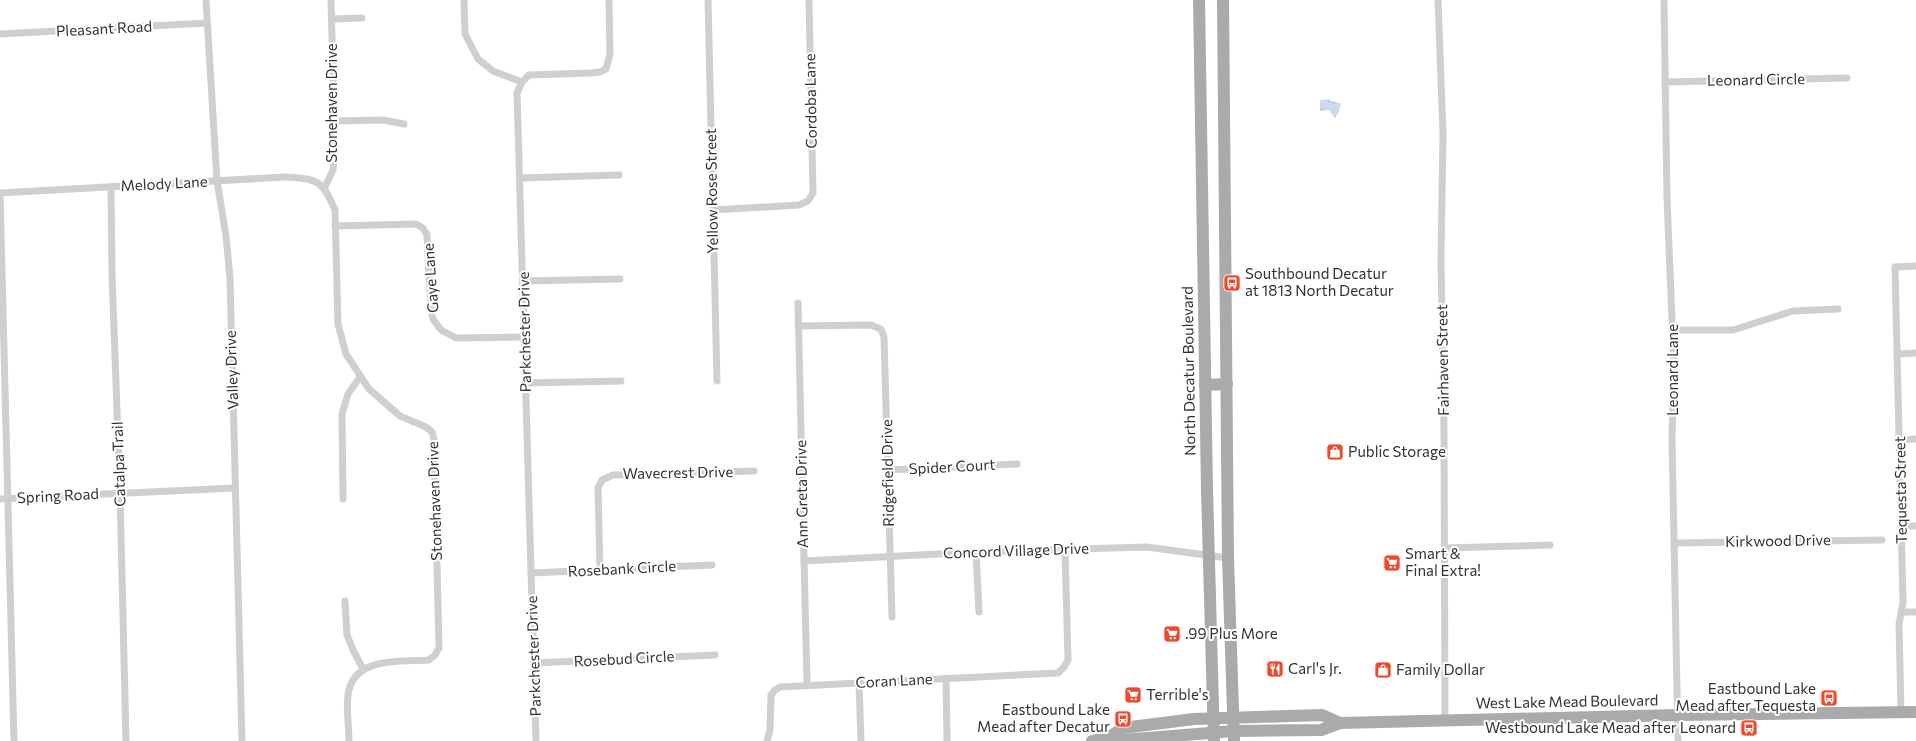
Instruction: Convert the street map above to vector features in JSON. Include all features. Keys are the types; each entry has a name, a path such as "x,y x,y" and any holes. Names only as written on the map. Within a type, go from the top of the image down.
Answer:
{"main road":[{"name":"North Decatur Boulevard","path":"1199,0 1205,385 1214,736"},
{"path":"1223,0 1228,558 1234,736"},
{"path":"1203,207 1224,206"},
{"path":"1205,385 1227,384"},
{"name":"West Lake Mead Boulevard","path":"1109,737 1123,740 1234,736 1321,730 1340,723 1678,715 1916,712"},
{"name":"West Lake Mead Boulevard","path":"1092,741 1109,737 1123,728 1214,718 1322,715 1340,723"}],"street":[{"name":"Valley Drive","path":"206,0 217,181 226,236 230,278 242,741"},
{"name":"Stonehaven Drive","path":"331,0 335,150 332,170 324,189 328,193 334,210 338,324 346,354 369,389 400,416 426,426 432,432 434,439 438,648 435,655 429,660 374,664 363,669"},
{"path":"464,0 465,34 478,60 493,71 522,82 530,74 590,73 600,72 606,69 610,62 609,0"},
{"name":"Yellow Rose Street","path":"708,0 717,381"},
{"name":"Cordoba Lane","path":"713,210 799,205 808,201 812,193 809,0"},
{"name":"Fairhaven Street","path":"1438,0 1443,132 1441,260 1445,548 1445,720"},
{"name":"Leonard Lane","path":"1664,0 1667,198 1673,330 1674,543 1678,741"},
{"path":"332,19 362,18"},
{"name":"Pleasant Road","path":"0,34 207,23"},
{"name":"Leonard Circle","path":"1665,82 1847,78"},
{"name":"Parkchester Drive","path":"522,82 518,93 536,741"},
{"path":"335,121 383,120 404,124"},
{"path":"521,178 619,175"},
{"name":"Melody Lane","path":"0,193 285,177 310,179 320,184 324,189"},
{"name":"Catalpa Trail","path":"111,187 112,274 120,493 126,741"},
{"path":"0,193 14,741"},
{"name":"Gaye Lane","path":"335,226 416,224 423,228 428,235 431,310 433,319 441,330 456,338 525,337"},
{"name":"Tequesta Street","path":"1901,712 1899,624 1903,602 1895,267 1916,266"},
{"path":"523,281 620,279"},
{"name":"Ann Greta Drive","path":"798,303 807,684"},
{"path":"1673,330 1733,330 1793,311 1838,309"},
{"name":"Ridgefield Drive","path":"798,326 871,325 880,329 884,337 892,618"},
{"path":"1897,354 1916,353"},
{"path":"343,499 342,414 348,394 360,377"},
{"path":"526,383 621,381"},
{"path":"1900,440 1916,439"},
{"name":"Spider Court","path":"888,470 1017,464"},
{"name":"Wavecrest Drive","path":"600,571 598,488 602,480 613,475 754,472"},
{"name":"Spring Road","path":"0,499 235,488"},
{"path":"1901,526 1916,526"},
{"name":"Kirkwood Drive","path":"1674,543 1882,540"},
{"path":"1445,548 1550,545"},
{"name":"Concord Village Drive","path":"804,561 976,552 1147,547 1228,558"},
{"name":"Coran Lane","path":"767,741 770,730 771,695 780,687 807,684 859,683 1058,673 1068,660 1065,550"},
{"path":"976,552 979,612"},
{"name":"Rosebank Circle","path":"531,573 712,565"},
{"path":"345,600 348,635 354,652 363,669 350,685 348,696 349,741"},
{"path":"1901,612 1916,612"},
{"name":"Rosebud Circle","path":"534,663 715,655"},
{"path":"946,678 947,741"},
{"path":"859,683 861,741"}],"water":[{"path":"1330,99 1330,101 1341,103 1339,112 1335,118 1329,110 1320,111 1320,100"}],"place":[{"name":"Southbound Decatur at 1813 North Decatur","path":"1232,283"},
{"name":"Public Storage","path":"1335,452"},
{"name":"Smart & Final Extra!","path":"1392,563"},
{"name":".99 Plus More","path":"1172,634"},
{"name":"Carl's Jr.","path":"1275,669"},
{"name":"Family Dollar","path":"1383,670"},
{"name":"Terrible's","path":"1133,695"},
{"name":"Eastbound Lake Mead after Tequesta","path":"1829,698"},
{"name":"Eastbound Lake Mead after Decatur","path":"1123,719"},
{"name":"Westbound Lake Mead after Leonard","path":"1749,728"}]}
